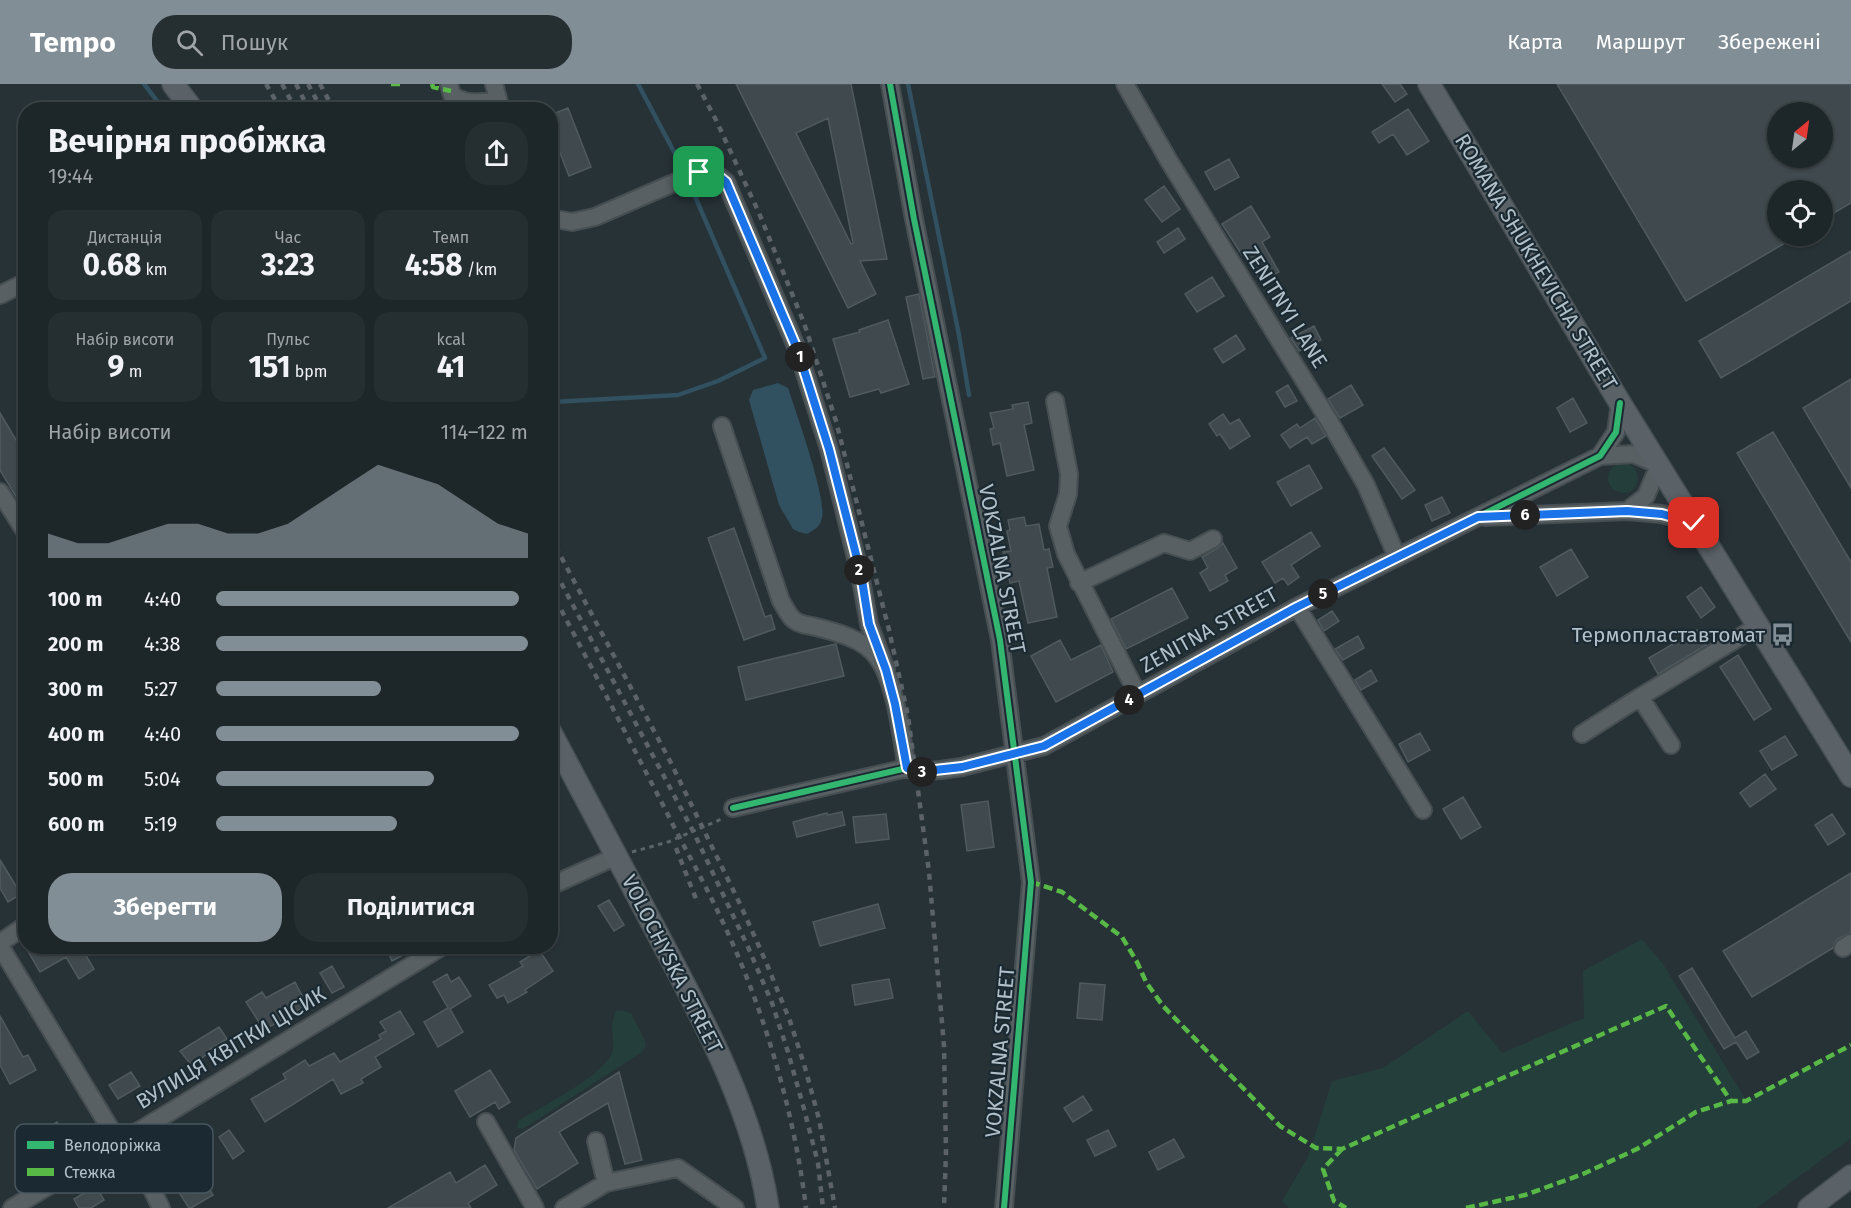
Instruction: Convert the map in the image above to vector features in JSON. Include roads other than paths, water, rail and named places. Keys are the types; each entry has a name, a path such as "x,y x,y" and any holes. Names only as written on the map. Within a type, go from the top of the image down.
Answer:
{"main road":[{"path":"173,84 187,102"},
{"name":"ROMANA SHUKHEVICHA STREET","path":"1430,84 1620,403 1851,776"},
{"name":"VOLOCHYSKA STREET","path":"558,746 706,1026 749,1128 764,1178 768,1208"},
{"path":"1809,1208 1851,1176"}],"street":[{"path":"449,84 452,95 462,102"},
{"path":"494,84 497,102"},
{"name":"VOKZALNA STREET","path":"890,84 914,219 1000,640 1031,882 1004,1208"},
{"name":"ZENITNYI LANE","path":"1125,84 1169,161 1328,419 1366,485 1397,557"},
{"path":"558,220 572,222 596,217 699,172 714,172 726,182 798,351 829,449 861,574 869,624 886,670 895,704 907,768"},
{"path":"0,295 18,286"},
{"path":"1055,401 1069,474 1068,494 1058,526 1065,554 1138,695"},
{"path":"1600,456 1616,432 1620,403"},
{"path":"722,426 781,601 792,619 800,624 841,633 853,639 876,654 886,670"},
{"path":"1600,456 1634,454 1659,465 1646,496 1627,511"},
{"name":"ZENITNA STREET","path":"733,808 907,768 917,772 941,770 1044,746 1297,607 1600,456"},
{"path":"0,492 18,520"},
{"path":"1478,517 1627,511 1662,514 1694,523"},
{"path":"1079,583 1164,543 1190,551 1213,539"},
{"path":"1297,607 1423,810"},
{"path":"1582,734 1758,626"},
{"path":"1640,697 1671,745"},
{"path":"558,882 617,856"},
{"path":"18,931 0,945 113,1124"},
{"name":"ВУЛИЦЯ КВІТКИ ЦІСИК","path":"149,1124 430,954"},
{"path":"486,1122 536,1208"},
{"path":"596,1141 606,1183"},
{"path":"564,1208 606,1183 678,1168 735,1208"},
{"name":"ВУЛИЦЯ КВІТКИ ЦІСИК","path":"12,1208 36,1193"},
{"path":"153,1193 161,1208"}],"water":[{"path":"778,383 788,388 820,493 822,518 820,524 807,534 793,529 779,505 749,400 753,390"}],"waterway":[{"path":"144,84 158,102"},
{"path":"638,84 681,165"},
{"path":"908,84 969,395"},
{"path":"558,402 678,395 718,381 765,358 694,194"}],"railway":[{"path":"266,84 276,102"},
{"path":"282,84 292,102"},
{"path":"296,84 305,102"},
{"path":"308,84 318,102"},
{"path":"320,84 330,102"},
{"path":"697,84 759,213 804,323 836,421 889,630 908,716 929,872 944,1046 946,1152 944,1208"},
{"path":"558,551 670,761 766,962 790,1021 804,1064 819,1119 835,1208"},
{"path":"558,577 693,831 772,1003 788,1052 818,1163 823,1208"},
{"path":"558,604 705,885 749,982 784,1095 801,1171 806,1208"},
{"path":"676,848 698,904"}],"place":[{"name":"Термопластавтомат","path":"1783,635"}]}
